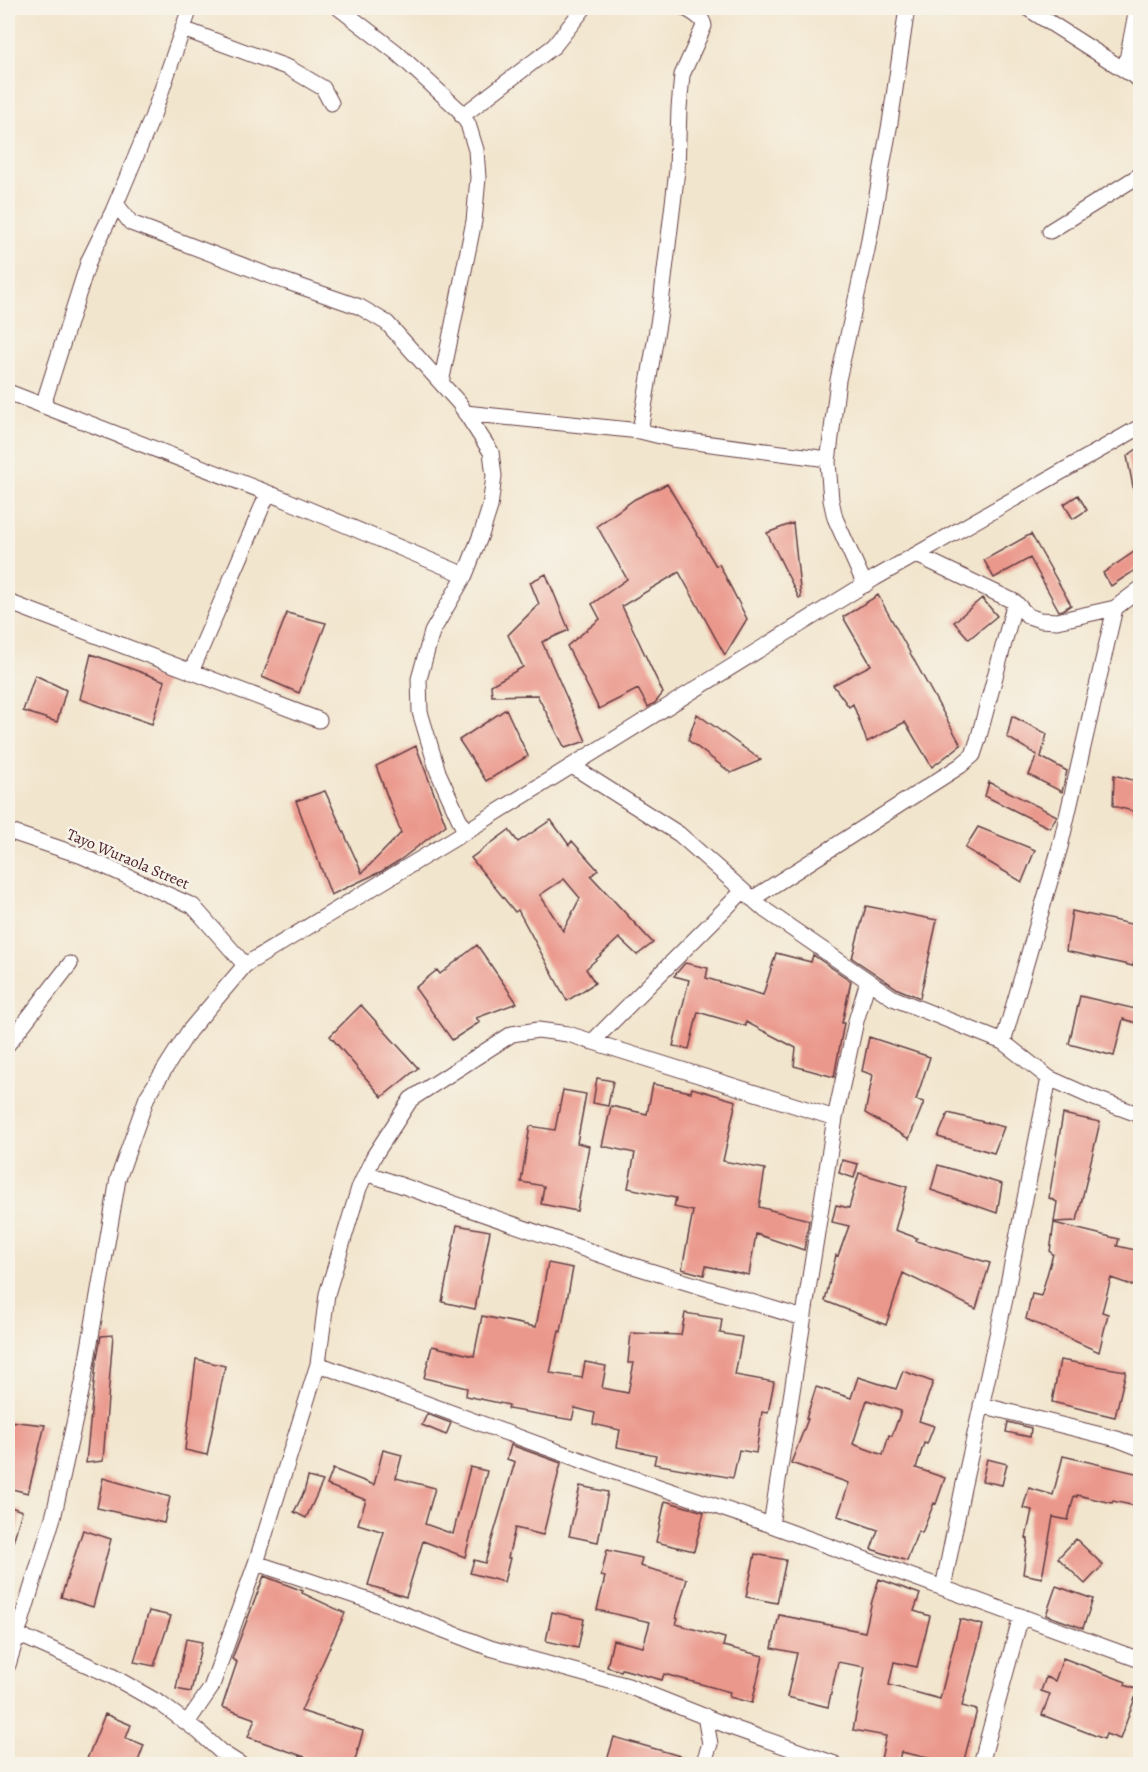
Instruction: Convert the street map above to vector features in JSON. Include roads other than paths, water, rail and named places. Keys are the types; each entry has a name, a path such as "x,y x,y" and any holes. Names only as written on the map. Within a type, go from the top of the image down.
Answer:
{"street":[{"path":"43,405 89,260 116,204 152,118 190,8"},
{"path":"339,8 396,52 462,116 468,124 476,150 478,178 474,221 441,383"},
{"path":"462,116 554,46 584,8"},
{"path":"640,431 660,312 677,170 682,75 704,27 703,21 685,8"},
{"path":"865,585 836,518 831,500 828,459 838,380 875,204 907,8"},
{"path":"1027,8 1140,80"},
{"path":"1125,70 1137,8"},
{"path":"183,29 289,68 323,88 332,104"},
{"path":"1050,231 1140,175"},
{"path":"116,204 131,223 360,307 387,322 441,383 465,413 491,452 494,476 490,507 465,575 432,632 419,679 420,712 438,772 465,832"},
{"path":"104,229 131,223"},
{"path":"8,392 268,493 465,575"},
{"path":"465,413 640,431 672,440 828,459"},
{"path":"8,1665 54,1514 81,1394 118,1179 147,1097 189,1031 245,965 865,585 1140,427"},
{"path":"191,672 268,493"},
{"path":"917,555 1015,602 1028,616 1040,620 1057,621 1115,608 1140,589"},
{"path":"8,602 319,720"},
{"path":"592,1042 748,895 960,766 973,755 1015,602"},
{"path":"1003,1042 1060,848 1115,608"},
{"path":"572,766 679,834 765,910 893,998 1003,1042 1049,1078 1140,1115"},
{"name":"Tayo Wuraola Street","path":"8,831 82,856 193,906 245,965"},
{"path":"8,1044 70,964"},
{"path":"771,1525 835,1118 856,1021 868,981"},
{"path":"187,1723 211,1688 256,1563 318,1364 327,1294 359,1188 374,1156 411,1099 512,1034 538,1030 568,1034 835,1118"},
{"path":"943,1588 1005,1299 1049,1078"},
{"path":"366,1173 627,1264 803,1318"},
{"path":"318,1364 600,1467 771,1525 1140,1660"},
{"path":"981,1405 1117,1439 1140,1448"},
{"path":"256,1563 367,1600 490,1648 628,1686 819,1762 835,1764"},
{"path":"981,1764 1021,1616"},
{"path":"17,1634 110,1675 161,1704 199,1731 221,1752 240,1764"},
{"path":"703,1764 710,1743 705,1716"},
{"path":"710,1743 736,1729"}]}
